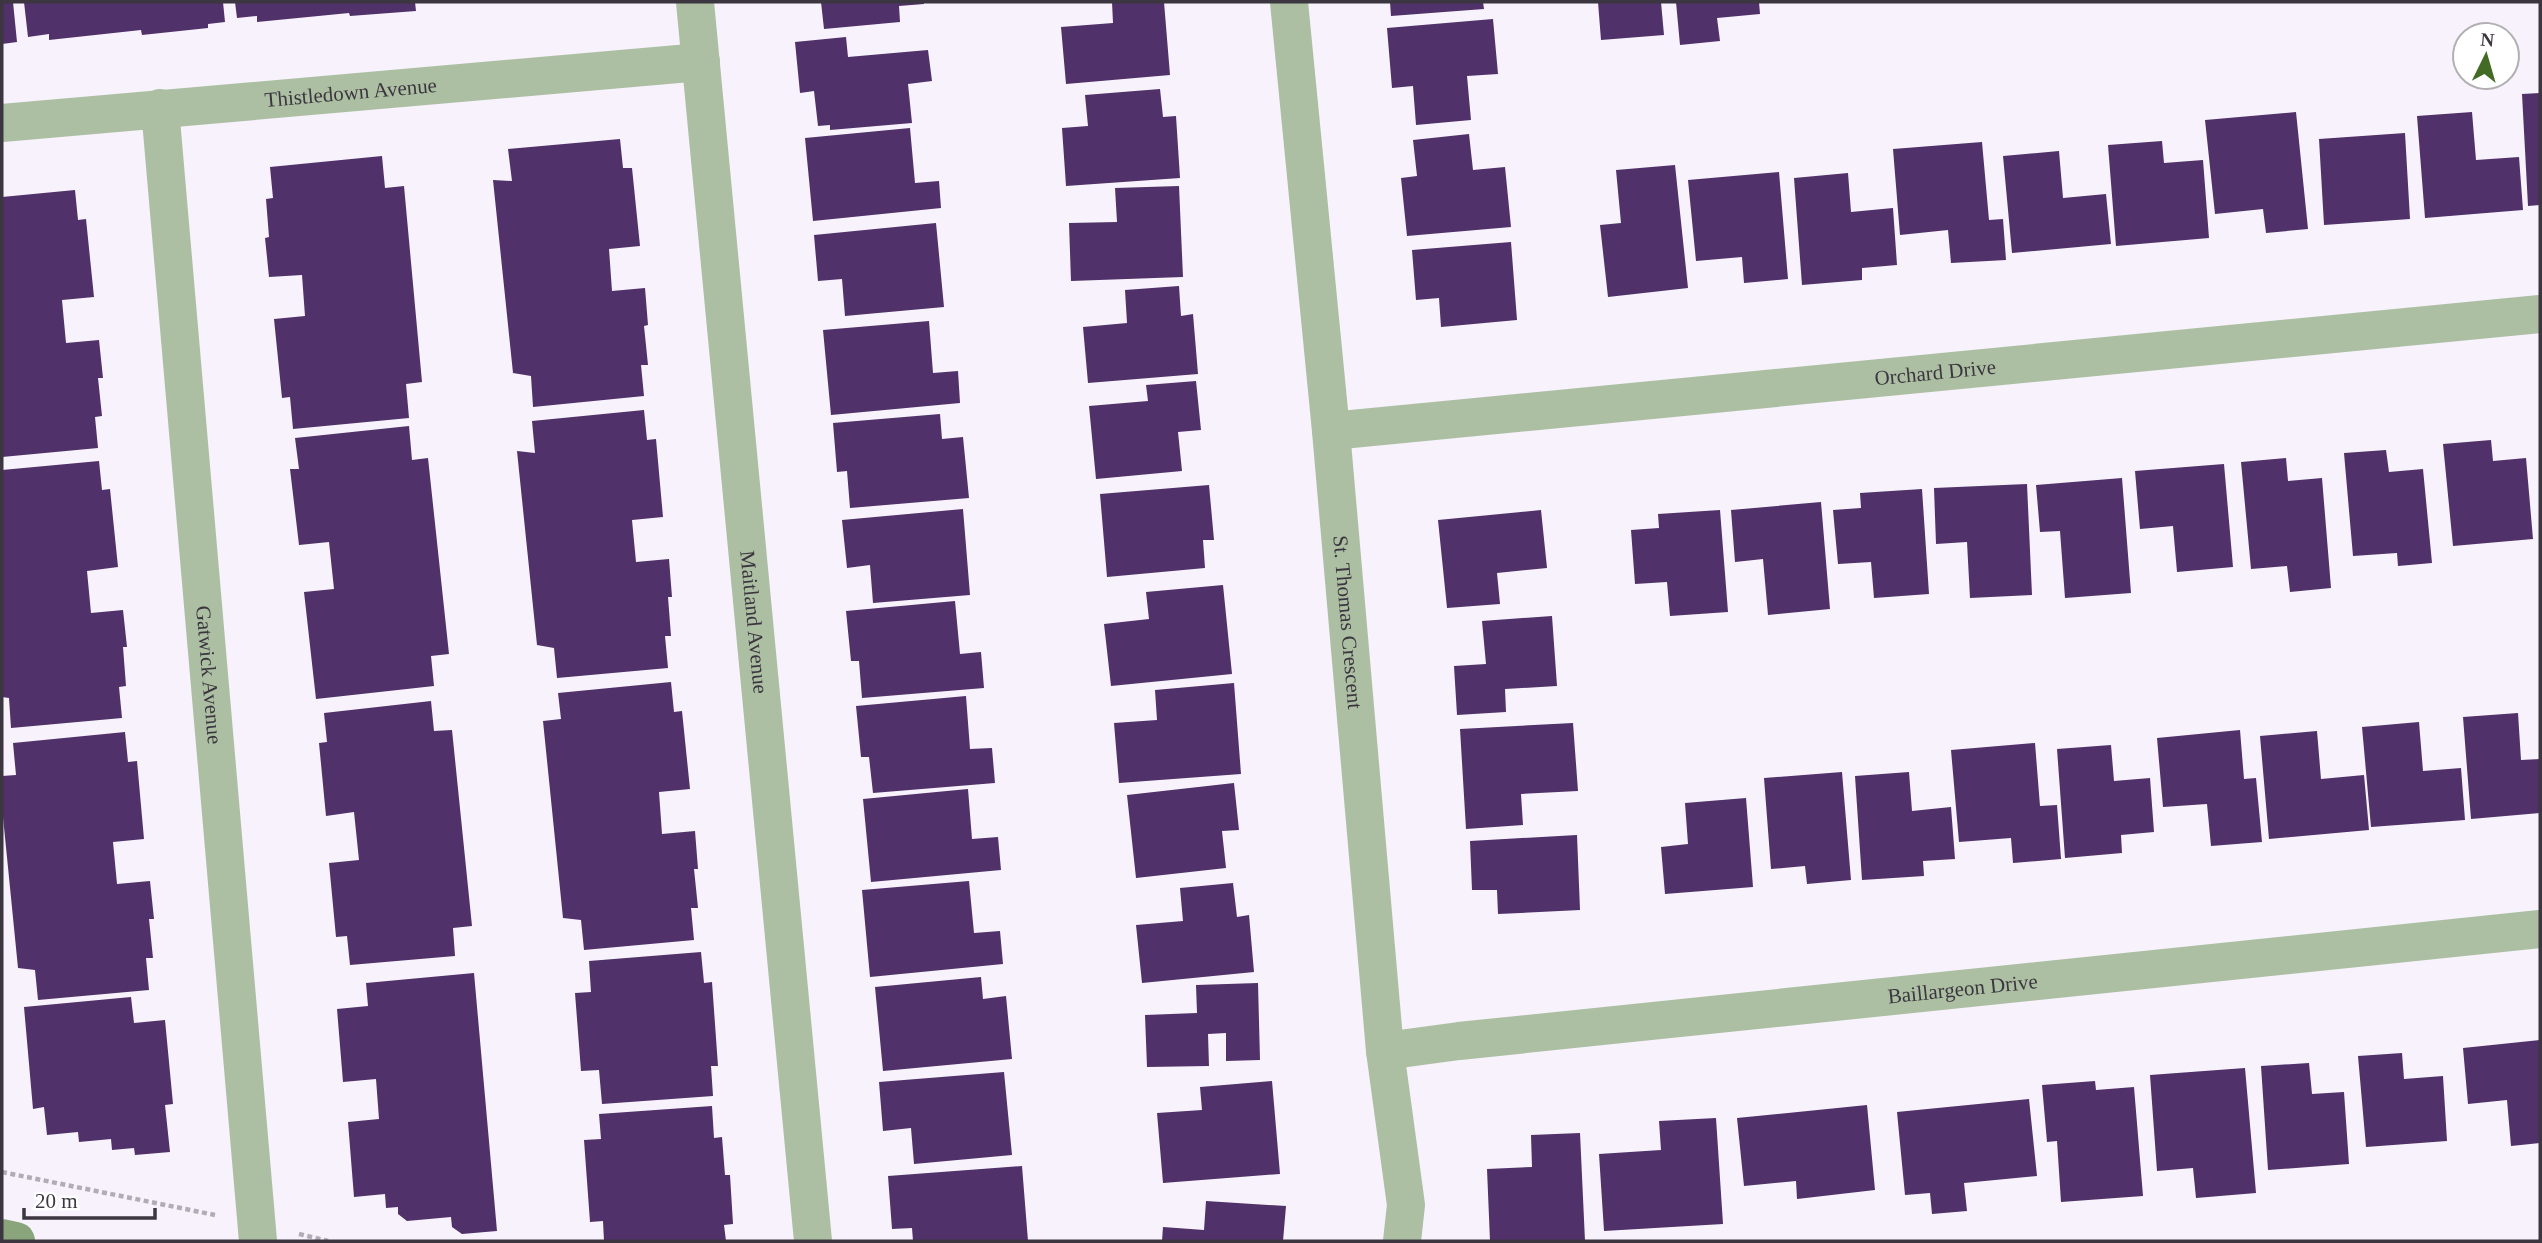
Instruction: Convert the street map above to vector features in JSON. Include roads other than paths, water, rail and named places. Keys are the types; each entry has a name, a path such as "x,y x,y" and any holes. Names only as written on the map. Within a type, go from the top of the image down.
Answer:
{"street":[{"name":"Maitland Avenue","path":"695,2 813,1241"},
{"name":"St. Thomas Crescent","path":"1289,2 1331,431 1385,1051 1406,1205 1402,1241"},
{"name":"Thistledown Avenue","path":"2,123 701,62"},
{"name":"Gatwick Avenue","path":"160,108 257,1233"},
{"name":"Orchard Drive","path":"1331,431 2540,314"},
{"name":"Baillargeon Drive","path":"1385,1051 1447,1042 2540,929"},
{"path":"2,1238 16,1241"}]}
